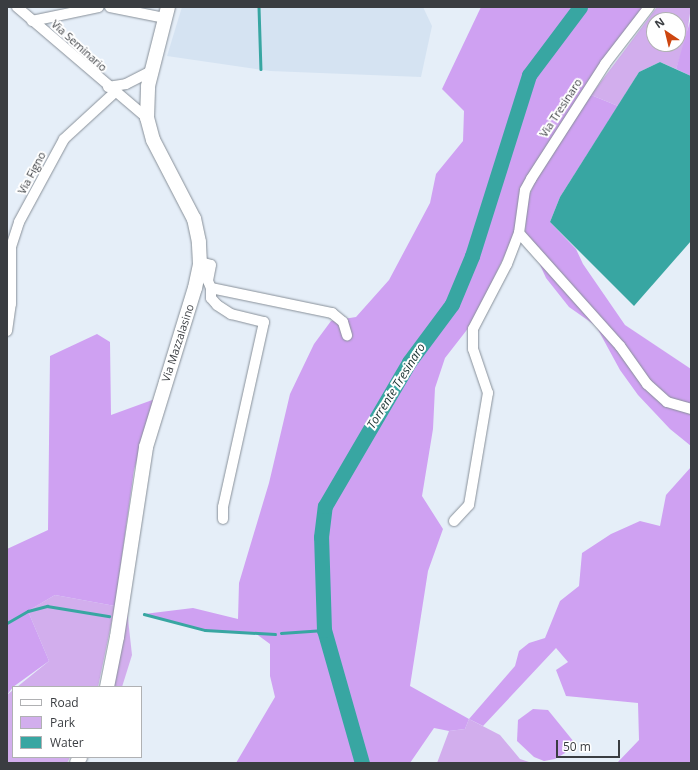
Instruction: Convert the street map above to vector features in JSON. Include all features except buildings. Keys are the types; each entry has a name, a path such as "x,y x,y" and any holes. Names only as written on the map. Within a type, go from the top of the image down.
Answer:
{"main road":[{"name":"Via Mazzalasino","path":"107,686 146,447 196,288 200,262 199,242 194,219 153,140 147,118 146,103 151,71 166,13"}],"street":[{"name":"Via Seminario","path":"17,7 111,90 147,118"},
{"path":"32,21 98,7"},
{"path":"110,7 166,13"},
{"name":"Via Tresinaro","path":"454,521 469,505 488,393 473,349 472,329 507,264 519,233 525,190 531,179 605,64 649,7"},
{"name":"Via Seminario","path":"111,90 151,71"},
{"name":"Via Figno","path":"7,331 11,304 11,247 19,222 64,139 111,90"},
{"path":"519,233 620,346 647,384 667,402 691,409"},
{"path":"200,262 210,265 208,280 211,288 211,298 217,305 232,314 264,322 222,506 223,519"},
{"path":"211,288 332,313 343,322 347,335"}],"shaded area":[{"path":"182,7 423,7 432,26 421,77 270,71 167,56"},
{"path":"481,7 644,7 524,181 514,236 473,322 445,358 435,388 433,429 422,496 443,529 428,571 410,686 469,719 465,729 449,731 434,728 410,763 236,763 275,697 270,676 270,644 255,633 205,630 144,614 193,608 238,619 239,583 269,483 290,394 314,344 331,321 356,317 389,280 430,203 436,174 463,141 464,111 442,89"},
{"path":"691,18 691,76 676,69 681,52 686,52 686,35"},
{"path":"591,95 618,106 560,197 550,222 576,249 583,264 625,325 691,369 691,446 670,429 638,395 620,370 596,326 569,307 546,278 525,232 527,200 536,179"},
{"path":"97,334 110,342 111,415 155,399 134,470 115,606 55,595 28,611 49,661 14,686 12,686 7,695 7,549 48,530 50,356"},
{"path":"691,467 691,763 617,763 639,740 638,703 566,696 556,670 568,662 556,648 483,726 469,719 515,666 519,651 529,643 545,638 560,601 579,586 582,553 611,534 640,521 660,526 666,495"},
{"path":"533,709 548,710 574,742 565,753 555,759 544,761 534,757 517,741 518,720"}],"green space":[{"path":"657,7 691,7 686,40 686,12 653,12"},
{"path":"646,22 646,52 682,52 676,69 660,62 639,72 618,106 591,95"},
{"path":"55,595 115,606 98,686 18,686 49,661 28,611"},
{"path":"127,610 132,655 122,686 110,686"},
{"path":"12,691 12,758 70,758 67,763 7,763 7,695"},
{"path":"469,719 500,735 520,759 532,763 437,763 449,731 465,729"}],"water":[{"path":"660,62 691,76 691,241 634,306 550,222 560,197 639,72"}],"waterway":[{"path":"259,7 261,69"},
{"name":"Torrente Tresinaro","path":"362,763 324,630 321,537 325,506 409,362 452,304 472,256 529,75 580,7"},
{"path":"7,623 28,611 47,606 109,616"},
{"path":"144,614 205,630 275,634"},
{"path":"281,633 324,630"}]}
